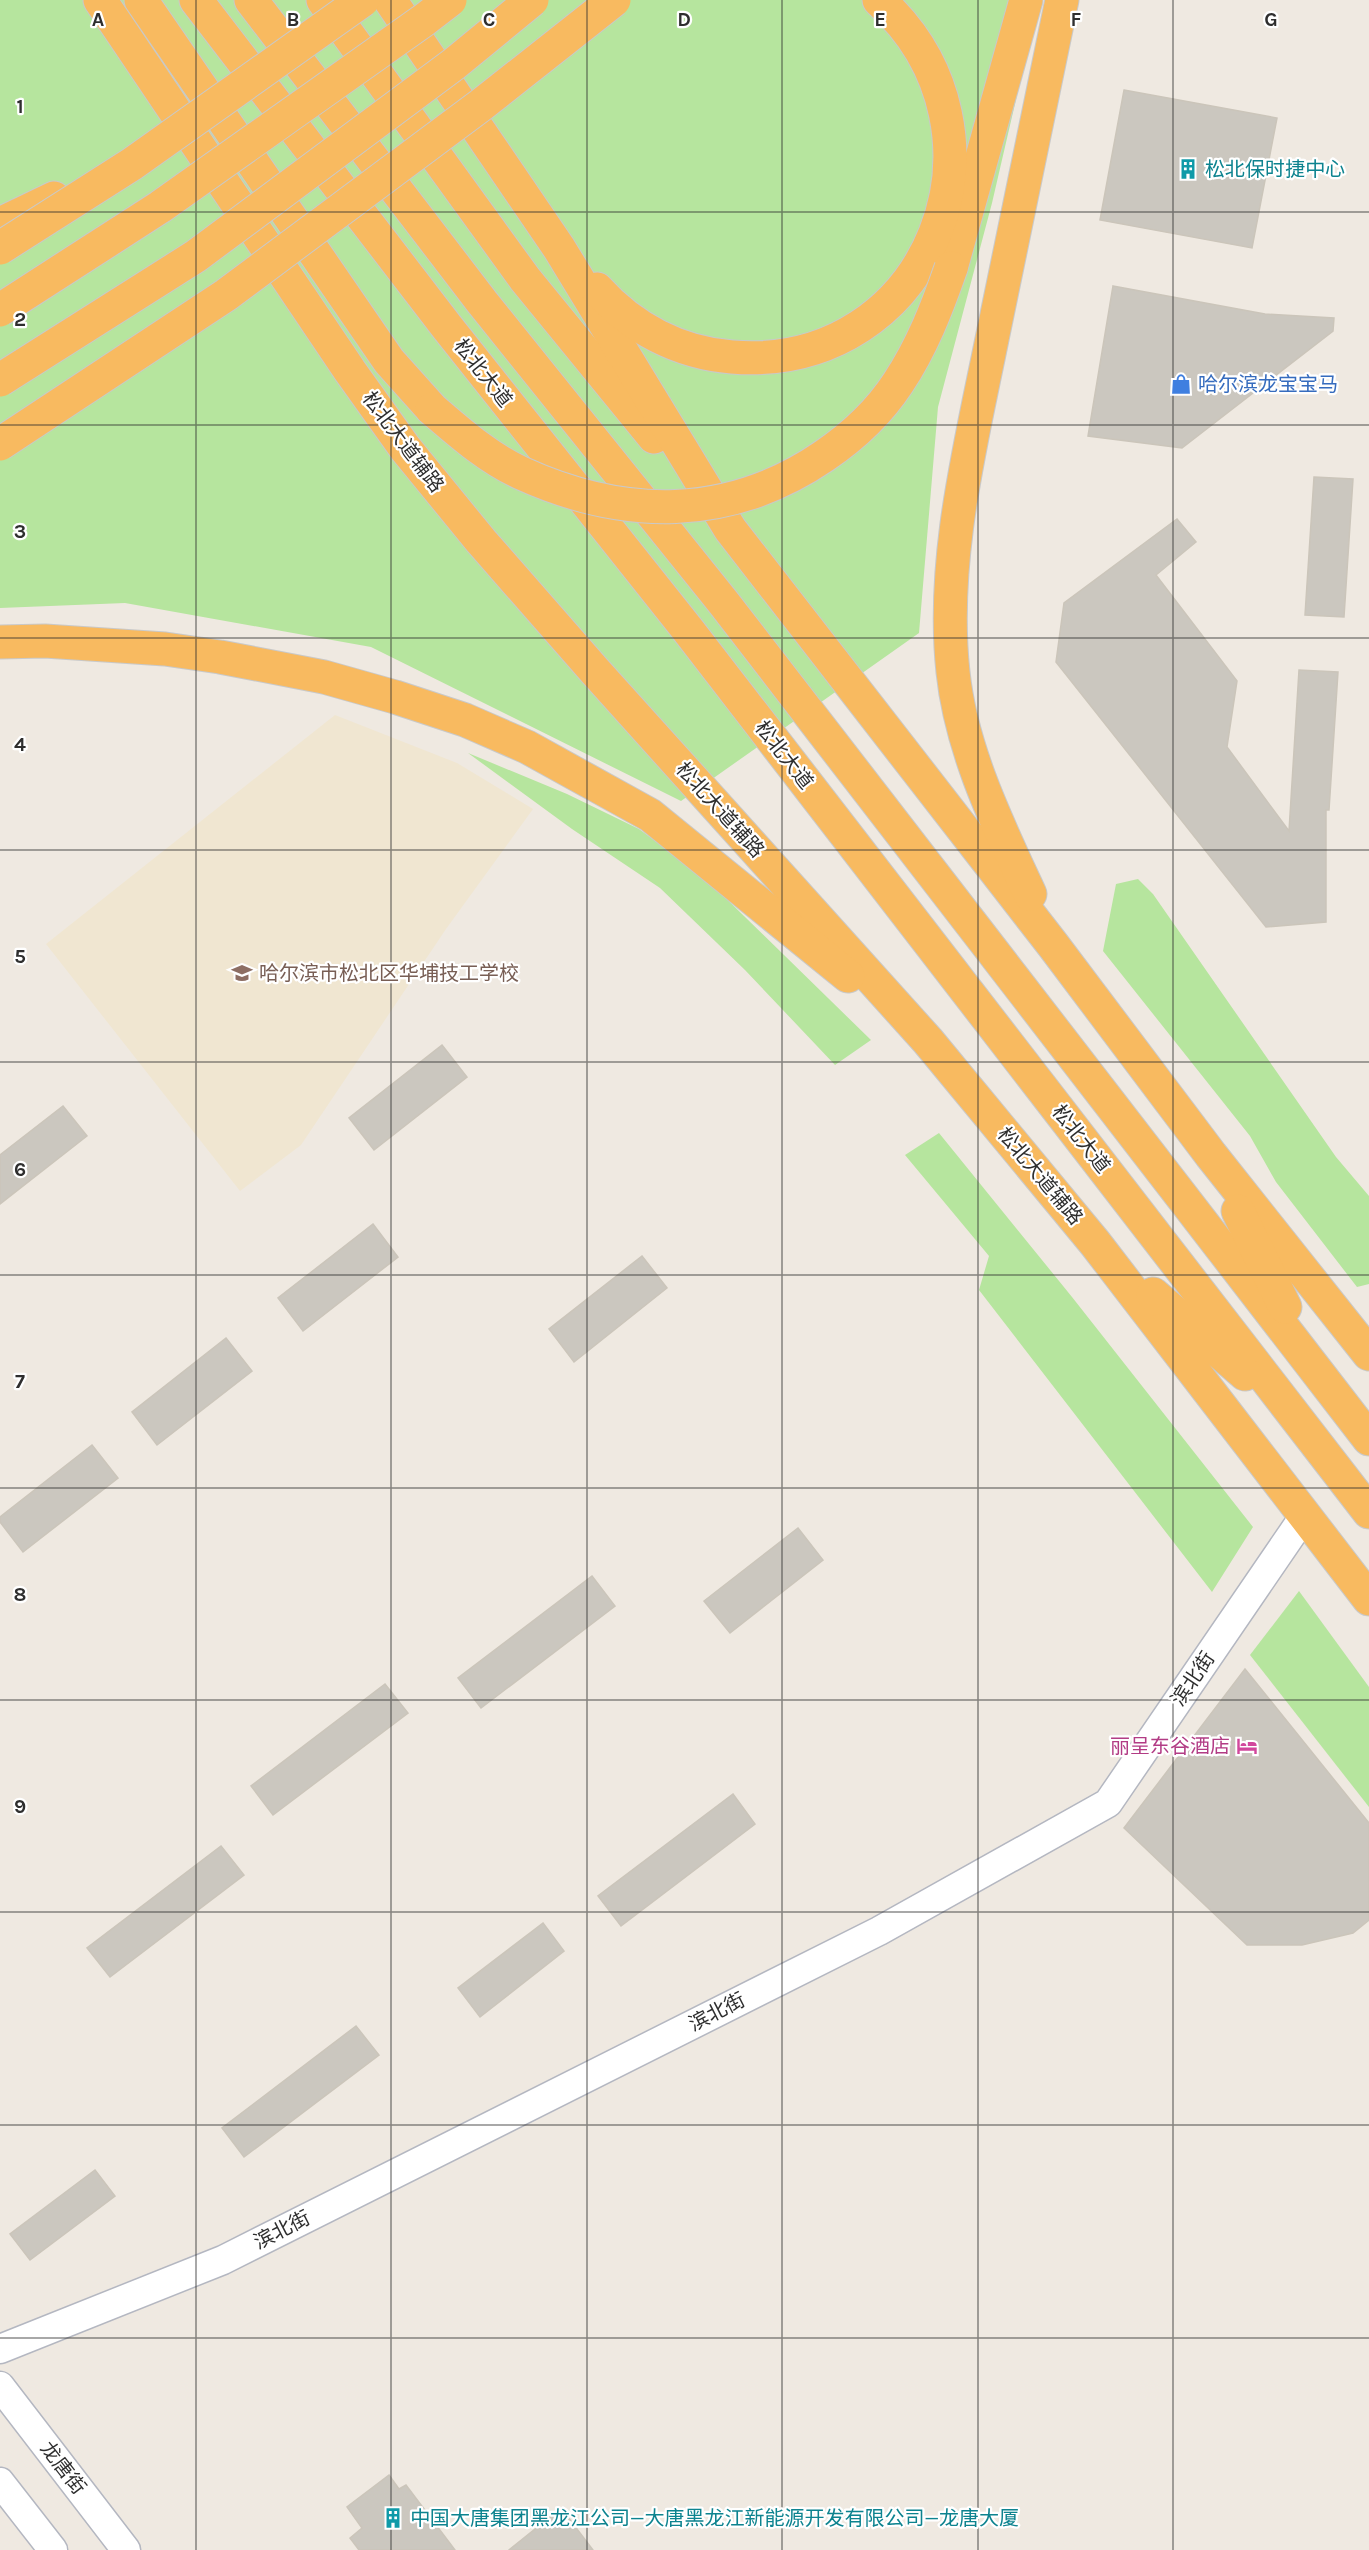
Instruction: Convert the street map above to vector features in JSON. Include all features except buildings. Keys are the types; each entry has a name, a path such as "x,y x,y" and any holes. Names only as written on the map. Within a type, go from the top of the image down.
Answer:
{"highway":[{"name":"松北大道辅路","path":"100,0 350,371 405,448 481,541 594,670 928,1041 1095,1243 1369,1599"},
{"path":"141,0 389,361 432,410 479,447 519,472 588,496 627,504 695,506 728,501 782,482 808,467 834,449 866,421 897,385 931,323 951,268 1026,0"},
{"name":"松北大道","path":"196,0 447,327 688,630 1369,1512"},
{"path":"251,0 482,302 723,602 1369,1439"},
{"path":"323,0 525,279 730,529 1053,945 1211,1155 1369,1354"},
{"path":"0,248 162,142 363,0"},
{"path":"390,0 559,248 730,529"},
{"path":"0,310 160,207 424,21 450,0"},
{"path":"0,380 196,256 454,64 532,0"},
{"path":"481,105 614,0"},
{"path":"0,444 226,295 481,105 629,0"},
{"path":"559,248 626,317 668,341 693,351 716,356 768,358 792,355 837,340 856,330 891,302 920,265 939,225 949,180 948,132 940,93 926,58 899,19 879,0"},
{"path":"1053,945 1007,845 980,778 963,726 953,674 950,626 951,576 970,446 1062,0"},
{"path":"0,224 16,218 162,142"},
{"path":"0,642 45,641 155,649 220,657 324,677 465,720 527,747 650,815 928,1041"},
{"path":"1211,1155 1313,1367"},
{"path":"1095,1243 1301,1424"}],"street":[{"name":"滨北街","path":"0,2349 222,2260 879,1931 1108,1803 1305,1515"},
{"name":"龙唐街","path":"0,2386 126,2550"},
{"path":"0,2482 53,2550"}],"shaded area":[{"name":"哈尔滨市松北区华埔技工学校","path":"335,715 457,763 533,809 446,929 301,1145 240,1191 46,944"}],"green space":[{"path":"0,0 1039,0 992,203 938,407 919,633 681,801 371,647 125,603 0,608"},
{"path":"468,753 567,794 639,829 704,877 871,1040 835,1065 745,970 660,888 572,829"},
{"path":"1138,879 1153,894 1336,1157 1369,1196 1369,1284 1357,1287 1276,1182 1250,1136 1103,951 1116,884"},
{"path":"939,1133 1253,1527 1212,1592 979,1290 989,1256 905,1155"},
{"path":"1299,1591 1369,1687 1369,1807 1250,1655"}],"place":[{"name":"松北保时捷中心","path":"1188,169"},
{"name":"哈尔滨龙宝宝马","path":"1181,384"},
{"name":"哈尔滨市松北区华埔技工学校","path":"242,973"},
{"name":"丽呈东谷酒店","path":"1247,1746"},
{"name":"中国大唐集团黑龙江公司—大唐黑龙江新能源开发有限公司—龙唐大厦","path":"393,2518"}]}
